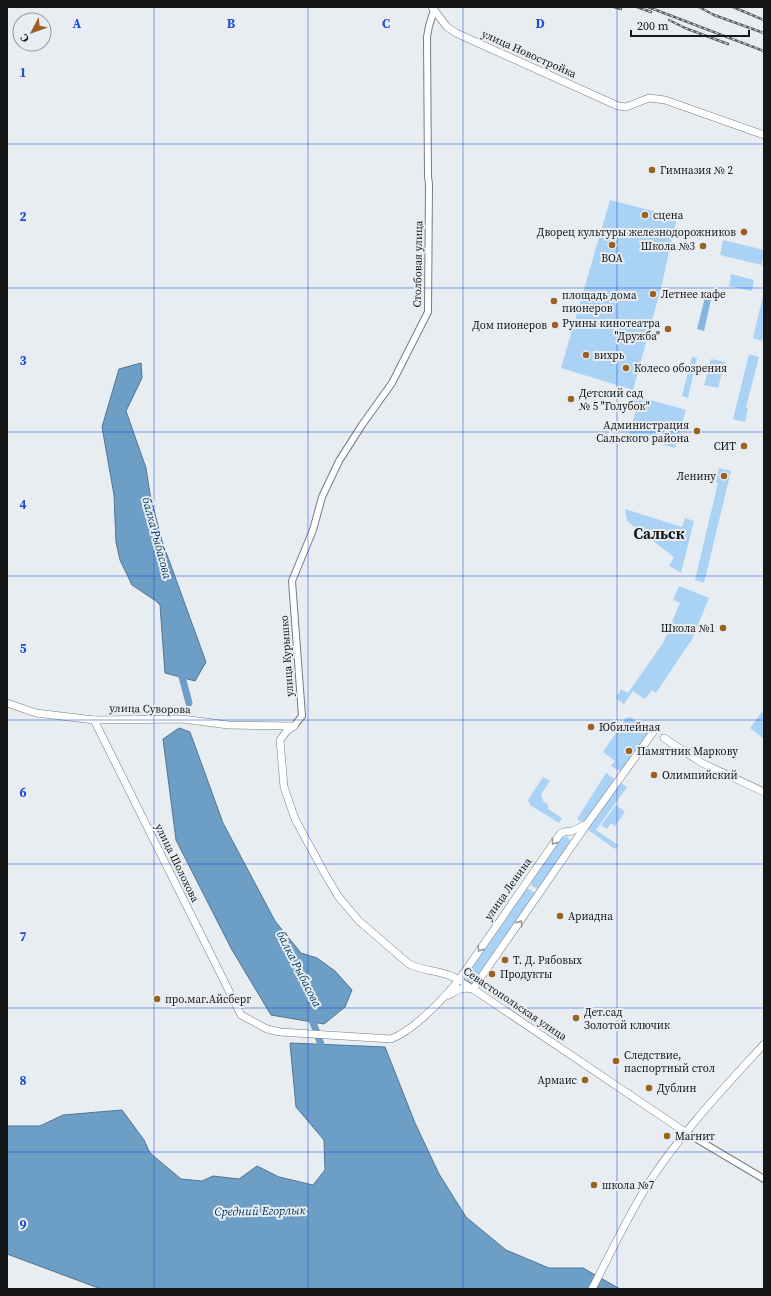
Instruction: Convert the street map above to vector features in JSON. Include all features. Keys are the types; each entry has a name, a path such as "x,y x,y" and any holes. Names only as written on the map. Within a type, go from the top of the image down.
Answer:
{"main road":[{"name":"улица Новостройка","path":"433,9 447,26 456,33 618,106 626,107 649,98 665,100 764,135"},
{"name":"улица Суворова","path":"7,703 36,713 94,720 183,719 228,725 294,726"},
{"name":"улица Шолохова","path":"94,720 241,1015 267,1029 280,1032 391,1039 400,1035 441,1000"},
{"name":"Севастопольская улица","path":"294,726 286,732 280,740 284,787 295,819 338,896 359,921 409,964 419,968 442,973 459,980"},
{"path":"441,1000 455,990 464,988 473,989 587,824 654,731"},
{"path":"664,738 702,763 764,792"},
{"name":"улица Ленина","path":"441,1000 459,980 560,834 575,830 587,824"},
{"name":"Севастопольская улица","path":"473,989 685,1132"},
{"path":"592,1289 649,1183 685,1132 712,1100 764,1044"}],"street":[{"name":"Столбовая улица","path":"292,581 313,530 322,497 339,461 362,425 392,383 428,312 429,184 427,37 433,9"},
{"name":"улица Курышко","path":"292,581 302,716 294,726"},
{"name":"Севастопольская улица","path":"459,980 473,989"},
{"name":"Севастопольская улица","path":"685,1132 764,1179"}],"shaded area":[{"path":"610,200 677,217 662,284 633,390 561,368"},
{"path":"723,240 764,250 762,265 720,255"},
{"path":"731,274 754,280 752,291 729,286"},
{"path":"764,292 764,333 762,341 753,338"},
{"path":"712,295 704,331 697,329 705,297"},
{"path":"749,354 759,357 746,407 748,408 745,422 733,419"},
{"path":"692,357 697,358 688,398 682,396"},
{"path":"711,359 725,362 718,388 704,385"},
{"path":"633,395 686,410 675,448 629,435 637,406 631,404"},
{"path":"719,468 731,471 704,583 695,580 718,483 716,482"},
{"path":"625,509 682,527 685,518 694,521 681,573 669,566 674,557 627,521"},
{"path":"679,586 709,598 691,642 656,693 652,690 645,699 633,691 624,704 616,698 621,689 628,693 663,643 680,603 673,600"},
{"path":"764,709 764,739 750,728"},
{"path":"630,717 647,729 648,734 622,771 620,771 611,766 615,761 603,752 626,718"},
{"path":"606,773 613,778 614,782 583,823 577,819"},
{"path":"543,777 550,781 541,794 543,801 548,805 548,809 562,818 559,823 530,805 528,800"},
{"path":"621,783 627,787 596,830 618,845 615,849 587,829 618,784"},
{"path":"616,805 625,812 615,826 611,823 607,829 601,825"},
{"path":"563,836 567,837 572,842 538,889 532,886 531,882"},
{"path":"527,889 536,894 475,983 472,984 467,981 466,976"}],"water":[{"path":"141,363 142,378 126,411 146,468 150,494 162,541 206,662 195,681 165,673 160,605 132,585 120,560 116,542 114,495 102,427 119,369"},
{"path":"179,728 190,732 223,823 275,921 301,953 317,958 335,971 352,990 345,1007 324,1024 271,1015 232,950 176,840 163,739"},
{"name":"Средний Егорлык","path":"290,1043 385,1047 415,1123 439,1174 466,1217 506,1250 549,1268 583,1268 620,1289 101,1289 7,1254 7,1126 40,1126 63,1115 122,1110 144,1140 150,1153 181,1179 202,1181 213,1176 239,1179 257,1166 279,1177 313,1185 325,1170 324,1140 296,1107"}],"waterway":[{"name":"балка Рыбасова","path":"180,669 189,703"},
{"name":"балка Рыбасова","path":"310,1014 324,1053"}],"railway":[{"path":"614,7 621,9"},
{"path":"637,7 651,12"},
{"path":"648,7 764,51"},
{"path":"699,7 714,15 764,33"},
{"path":"733,7 764,20"},
{"path":"669,20 685,28 728,44"}],"place":[{"name":"Гимназия № 2","path":"652,170"},
{"name":"сцена","path":"645,215"},
{"name":"Дворец культуры железнодорожников","path":"744,232"},
{"name":"ВОА","path":"612,245"},
{"name":"Школа №3","path":"703,246"},
{"name":"Летнее кафе","path":"653,294"},
{"name":"площадь дома пионеров","path":"554,301"},
{"name":"Дом пионеров","path":"555,325"},
{"name":"Руины кинотеатра \"Дружба\"","path":"668,329"},
{"name":"вихрь","path":"586,355"},
{"name":"Колесо обозрения","path":"626,368"},
{"name":"Детский сад № 5 \"Голубок\"","path":"571,399"},
{"name":"Администрация Сальского района","path":"697,431"},
{"name":"СИТ","path":"744,446"},
{"name":"Ленину","path":"724,476"},
{"name":"Школа №1","path":"723,628"},
{"name":"Юбилейная","path":"591,727"},
{"name":"Памятник Маркову","path":"629,751"},
{"name":"Олимпийский","path":"654,775"},
{"name":"Ариадна","path":"560,916"},
{"name":"Т. Д. Рябовых","path":"505,960"},
{"name":"Продукты","path":"492,974"},
{"name":"про.маг.Айсберг","path":"157,999"},
{"name":"Дет.сад Золотой ключик","path":"576,1018"},
{"name":"Следствие, паспортный стол","path":"616,1061"},
{"name":"Армаис","path":"585,1080"},
{"name":"Дублин","path":"649,1088"},
{"name":"Магнит","path":"667,1136"},
{"name":"школа №7","path":"594,1185"}],"district":[{"name":"Сальск","path":"659,533"}]}
